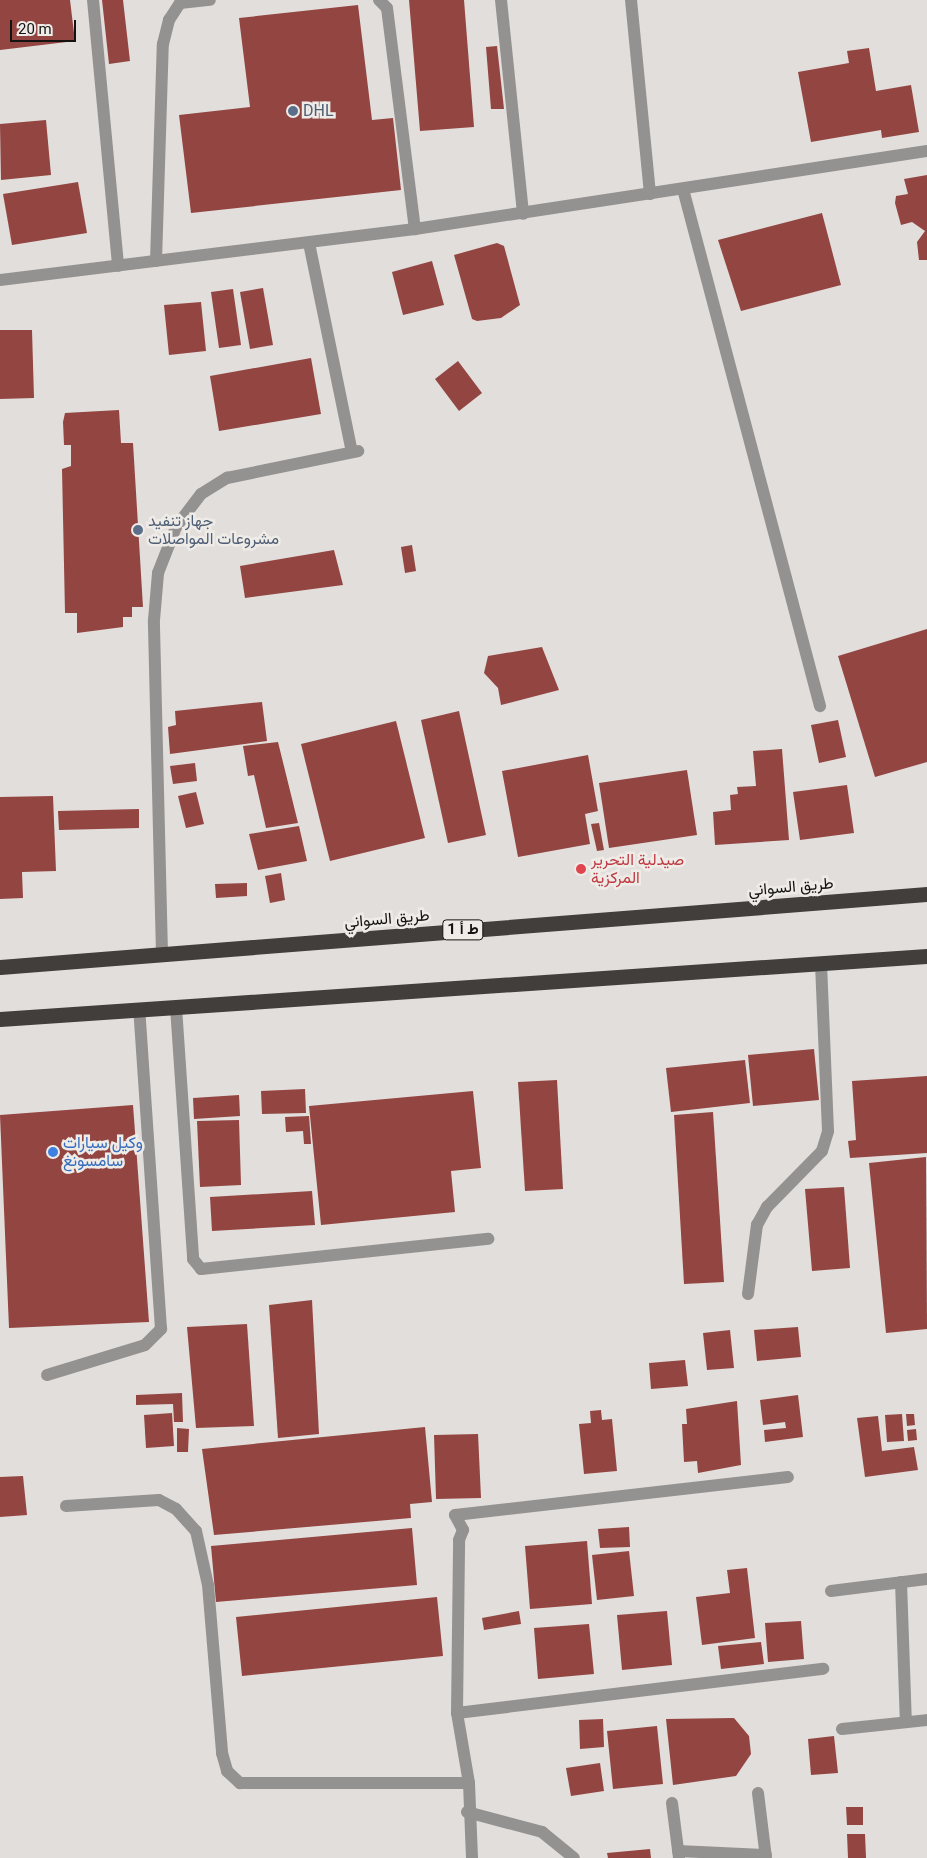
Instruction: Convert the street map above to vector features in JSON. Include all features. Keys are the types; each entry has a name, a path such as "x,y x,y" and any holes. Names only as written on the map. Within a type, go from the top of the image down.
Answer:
{"highway":[{"name":"طريق السواني","path":"0,967 927,894"},
{"path":"0,1019 927,956"}],"street":[{"path":"93,0 118,266"},
{"path":"156,261 163,44 169,20 180,3 210,0"},
{"path":"380,0 387,8 415,229"},
{"path":"501,0 523,214"},
{"path":"631,0 650,194"},
{"path":"0,280 309,243 523,214 927,151"},
{"path":"683,189 820,706"},
{"path":"162,954 154,620 158,573 188,508 227,478 355,452 309,243"},
{"path":"748,1294 757,1225 767,1207 822,1151 828,1131 821,964"},
{"path":"176,1007 193,1259 201,1269 488,1239"},
{"path":"47,1375 145,1345 161,1329 138,1010"},
{"path":"472,1858 467,1812 469,1782 457,1713 459,1540 463,1530 454,1515 788,1477"},
{"path":"66,1506 159,1500 176,1509 196,1530 208,1585 222,1753 228,1771 240,1783 469,1782"},
{"path":"832,1590 927,1579"},
{"path":"901,1582 906,1722"},
{"path":"457,1713 823,1669"},
{"path":"842,1729 927,1720"},
{"path":"672,1803 678,1854 766,1856 758,1793"},
{"path":"467,1812 542,1832 574,1858"}],"building":[{"path":"0,0 70,0 75,41 0,50"},
{"path":"102,0 123,0 130,61 109,64"},
{"path":"409,0 464,0 474,127 420,131"},
{"name":"DHL","path":"358,5 372,120 393,118 401,190 191,213 179,115 250,107 239,18"},
{"path":"497,46 504,109 491,109 486,47"},
{"path":"869,48 876,91 911,85 919,132 882,138 881,130 811,142 798,72 849,63 847,51"},
{"path":"46,120 51,175 1,180 0,124"},
{"path":"927,175 927,260 919,260 917,242 925,231 912,222 901,225 895,203 896,196 908,194 904,179"},
{"path":"78,182 87,233 12,245 3,194"},
{"path":"822,213 841,285 741,311 718,240"},
{"path":"497,243 504,246 520,305 501,318 477,321 472,319 454,255"},
{"path":"432,261 444,305 403,315 392,272"},
{"path":"263,288 273,345 250,349 240,292"},
{"path":"233,289 241,345 219,348 211,292"},
{"path":"201,302 206,351 169,355 164,305"},
{"path":"0,330 32,330 34,398 0,399"},
{"path":"311,358 321,414 219,431 210,376"},
{"path":"458,361 482,393 459,411 435,379"},
{"path":"119,410 121,443 133,443 143,607 132,607 132,617 123,617 123,627 77,633 77,613 65,613 62,469 71,466 71,445 64,445 63,422 65,413"},
{"path":"412,545 416,571 405,573 401,547"},
{"path":"334,550 343,585 245,598 240,566"},
{"path":"927,629 927,762 875,777 838,656"},
{"path":"542,647 559,690 501,705 498,688 484,673 488,656"},
{"path":"262,702 267,741 170,754 168,727 176,725 175,711"},
{"path":"459,711 486,835 448,843 421,720"},
{"path":"838,720 846,757 819,763 811,725"},
{"path":"396,721 425,838 330,861 301,744"},
{"path":"278,742 298,823 266,828 254,775 248,776 243,746"},
{"path":"782,749 789,840 715,845 713,812 731,810 730,795 738,794 737,787 756,786 753,751"},
{"path":"588,755 598,811 585,814 590,844 518,857 502,771"},
{"path":"195,763 197,781 173,784 170,766"},
{"path":"687,770 697,835 609,848 599,783"},
{"path":"847,785 854,833 800,840 793,792"},
{"path":"196,792 204,824 186,828 178,796"},
{"path":"53,796 56,871 22,872 23,898 0,899 0,797"},
{"path":"139,809 139,828 59,830 58,811"},
{"path":"599,823 604,850 597,851 591,824"},
{"path":"299,826 307,861 258,870 249,834"},
{"path":"281,873 285,900 270,903 265,876"},
{"path":"247,883 247,896 216,898 215,884"},
{"path":"814,1049 819,1100 753,1106 748,1055"},
{"path":"745,1060 750,1103 671,1112 666,1068"},
{"path":"927,1076 927,1153 850,1158 848,1141 856,1140 852,1081"},
{"path":"557,1080 563,1189 525,1191 518,1082"},
{"path":"305,1089 306,1113 262,1114 261,1091"},
{"path":"473,1091 481,1168 451,1171 455,1212 321,1225 309,1106"},
{"path":"239,1095 240,1116 194,1119 193,1098"},
{"path":"133,1105 149,1322 9,1328 0,1115"},
{"path":"713,1112 724,1282 684,1284 674,1115"},
{"path":"309,1116 311,1144 304,1144 303,1131 286,1132 285,1117"},
{"path":"239,1120 241,1185 200,1187 197,1121"},
{"path":"926,1157 927,1329 886,1333 869,1163"},
{"path":"844,1187 850,1268 812,1271 805,1189"},
{"path":"312,1191 315,1225 212,1231 210,1197"},
{"path":"312,1300 319,1434 278,1438 269,1305"},
{"path":"247,1324 254,1426 196,1428 187,1327"},
{"path":"798,1327 801,1357 757,1361 754,1330"},
{"path":"730,1330 734,1368 707,1370 703,1333"},
{"path":"685,1360 688,1386 651,1389 649,1363"},
{"path":"182,1393 183,1422 174,1422 173,1404 136,1405 136,1395"},
{"path":"798,1395 803,1437 765,1442 764,1430 786,1428 785,1422 763,1425 760,1400"},
{"path":"737,1401 741,1465 698,1473 697,1461 684,1462 682,1424 687,1424 686,1409"},
{"path":"601,1410 602,1420 612,1419 617,1471 584,1474 579,1424 591,1423 590,1411"},
{"path":"172,1413 174,1446 146,1448 144,1415"},
{"path":"902,1414 904,1441 887,1442 885,1415"},
{"path":"906,1414 914,1414 915,1425 907,1426"},
{"path":"878,1416 882,1451 914,1447 918,1470 865,1477 857,1418"},
{"path":"425,1427 432,1502 410,1504 411,1518 214,1535 202,1449"},
{"path":"177,1428 189,1429 188,1452 177,1452"},
{"path":"916,1429 917,1440 908,1441 907,1430"},
{"path":"478,1434 481,1498 436,1499 434,1435"},
{"path":"23,1476 27,1515 0,1517 0,1477"},
{"path":"629,1527 630,1547 600,1548 598,1529"},
{"path":"412,1528 417,1585 216,1602 211,1546"},
{"path":"587,1541 592,1604 530,1609 525,1546"},
{"path":"629,1551 634,1596 597,1600 592,1555"},
{"path":"747,1568 755,1638 702,1645 696,1597 730,1593 727,1570"},
{"path":"437,1597 443,1656 242,1676 236,1617"},
{"path":"519,1611 521,1624 484,1630 482,1618"},
{"path":"667,1611 672,1665 622,1670 617,1615"},
{"path":"801,1621 804,1659 768,1662 765,1623"},
{"path":"589,1624 594,1674 538,1679 534,1628"},
{"path":"761,1642 764,1664 721,1669 718,1646"},
{"path":"734,1718 749,1736 751,1754 736,1776 673,1785 666,1719"},
{"path":"603,1719 604,1747 580,1749 579,1720"},
{"path":"657,1726 663,1784 613,1789 607,1731"},
{"path":"834,1736 838,1773 811,1775 808,1739"},
{"path":"600,1763 604,1791 571,1796 566,1768"},
{"path":"846,1807 863,1807 863,1825 847,1825"},
{"path":"847,1834 865,1834 866,1858 848,1858"},
{"path":"650,1849 651,1858 608,1858 607,1853"}],"place":[{"name":"DHL","path":"293,111"},
{"name":"جهاز تنفيد مشروعات المواصلات","path":"138,530"},
{"name":"صيدلية التحرير المركزية","path":"581,869"},
{"name":"وكيل سيارات سامسونغ","path":"53,1152"}]}
